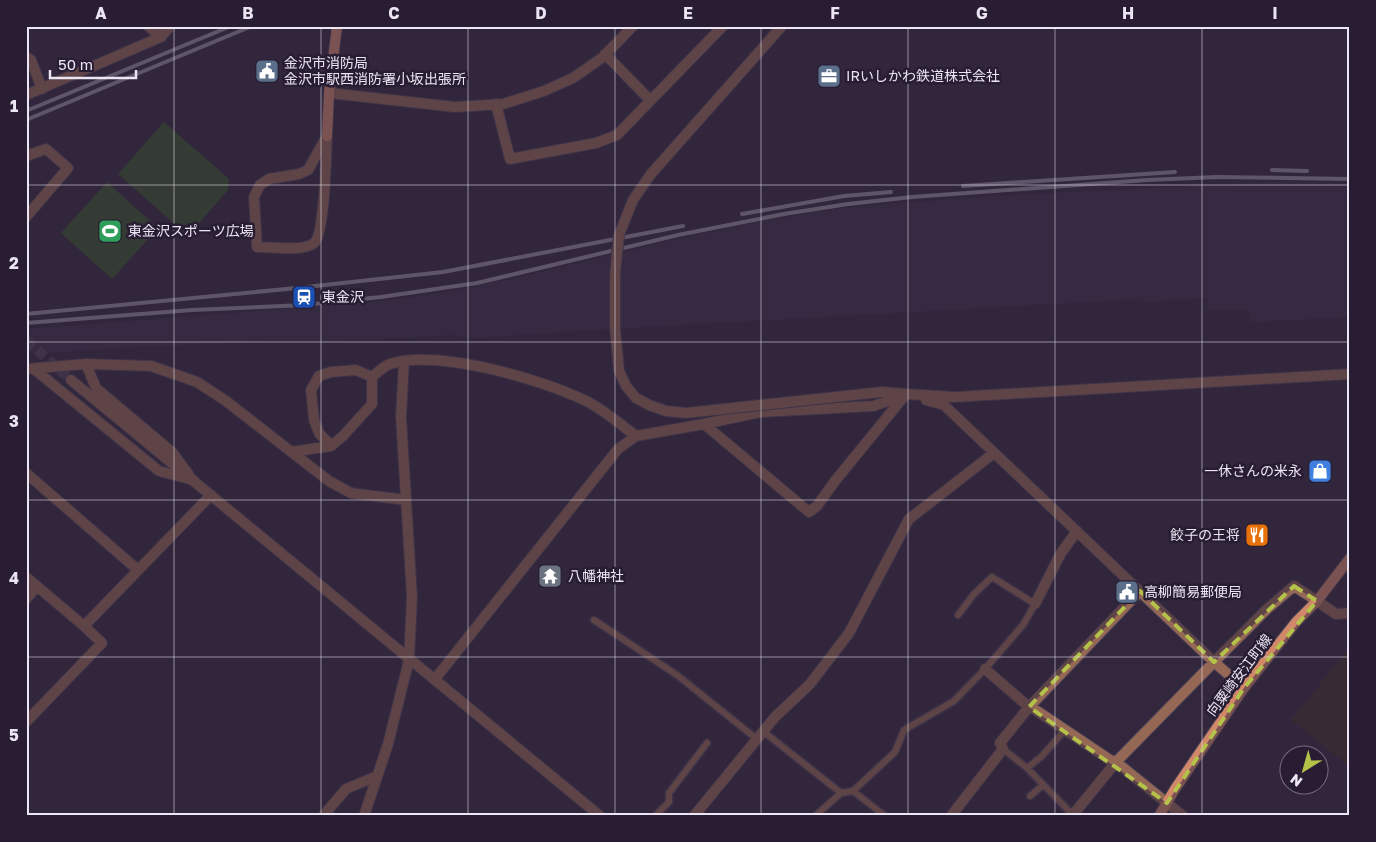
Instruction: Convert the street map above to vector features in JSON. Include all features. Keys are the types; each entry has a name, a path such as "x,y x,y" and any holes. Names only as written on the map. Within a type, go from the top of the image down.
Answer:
{"main road":[{"path":"327,136 329,93 337,26"},
{"name":"向粟崎安江町線","path":"1159,816 1175,789 1244,688 1296,622 1317,601 1350,558"}],"street":[{"path":"148,26 161,36"},
{"path":"26,96 161,36 170,26"},
{"path":"329,93 455,107 503,104 544,91 573,78 606,54 633,26"},
{"path":"496,104 510,160 596,143 617,135 723,26"},
{"path":"782,26 651,174 633,200 619,235 615,274 615,328 619,371 626,386 636,398 666,411 686,412 882,392 955,397 1350,374"},
{"path":"606,54 650,100"},
{"path":"26,57 30,60 42,89"},
{"path":"327,136 319,236 314,243 305,248 257,247 254,197 260,186 269,179 299,174 308,170 327,136"},
{"path":"26,156 46,148 68,168 26,217"},
{"path":"364,816 388,744 409,660 412,597 401,417 404,361"},
{"path":"372,377 388,364 404,361 434,361 498,369 588,401 636,436"},
{"path":"30,369 86,364 151,366 197,382 329,481 351,493 406,500"},
{"path":"86,364 96,388 172,452 193,480"},
{"path":"30,369 159,471 193,480"},
{"path":"331,446 318,433 314,420 311,390 319,376 331,372 356,370 372,377"},
{"path":"291,452 331,446 343,436 372,404 372,377"},
{"path":"70,380 305,571 409,660 435,678 600,816"},
{"path":"704,424 808,512 817,506 834,481 906,394"},
{"path":"435,678 618,449 636,436 762,412 874,406 906,394 944,405 1214,662 1244,688"},
{"path":"694,816 775,717 810,684 849,633 909,519 994,453"},
{"path":"26,473 138,570"},
{"path":"84,626 211,495"},
{"path":"1035,604 1061,553 1077,531"},
{"path":"26,577 102,643 26,722"},
{"path":"26,599 37,586"},
{"path":"1072,815 1116,762 1267,609 1294,586 1336,614 1350,613"},
{"path":"951,816 1003,749 1000,743 1029,707 1140,591"},
{"path":"985,669 1029,707 1110,760 1116,762 1183,816"},
{"path":"323,816 346,788 377,776"}],"lane":[{"path":"815,816 841,793 853,791 895,752 904,730 954,701 1023,625 1035,604 992,577 974,594 958,615"},
{"path":"594,620 677,675 841,793"},
{"path":"1026,768 1040,757 1065,730"},
{"path":"655,816 669,802 669,793 707,742"},
{"path":"1003,749 1026,768 1072,815"},
{"path":"1030,796 1043,785"},
{"path":"853,791 885,816"}],"highlighted area":[{"path":"1294,586 1317,601 1244,688 1167,803 1029,707 1140,591 1214,662"}],"shaded area":[{"path":"1270,182 1350,183 1350,317 1251,322 1249,309 1208,310 1207,298 1142,302 1142,299 473,338 451,335 348,341 273,341 26,354 26,329 362,303 422,296 508,280 673,240 763,221 844,208 978,197"},
{"path":"1350,647 1350,767 1328,749 1328,744 1321,744 1291,720"}],"green space":[{"path":"164,122 229,179 228,190 188,236 118,174"},
{"name":"東金沢スポーツ広場","path":"107,182 158,228 112,279 61,233"}],"tunnel":[{"path":"26,340 71,380"}],"railway":[{"path":"26,111 231,26"},
{"path":"26,120 252,26"},
{"path":"1272,170 1307,171"},
{"path":"963,186 1175,172"},
{"path":"26,323 192,310 304,305 381,297 477,283 678,235 784,214 912,197 1147,180 1217,177 1350,179"},
{"path":"742,214 844,196 891,192"},
{"path":"26,314 443,272 683,226"}],"place":[{"name":"金沢市消防局 金沢市駅西消防署小坂出張所","path":"267,71"},
{"name":"IRいしかわ鉄道株式会社","path":"829,76"},
{"name":"東金沢スポーツ広場","path":"110,231"},
{"name":"東金沢","path":"304,297"},
{"name":"一休さんの米永","path":"1320,471"},
{"name":"餃子の王将","path":"1257,535"},
{"name":"八幡神社","path":"550,576"},
{"name":"高柳簡易郵便局","path":"1127,592"}]}
